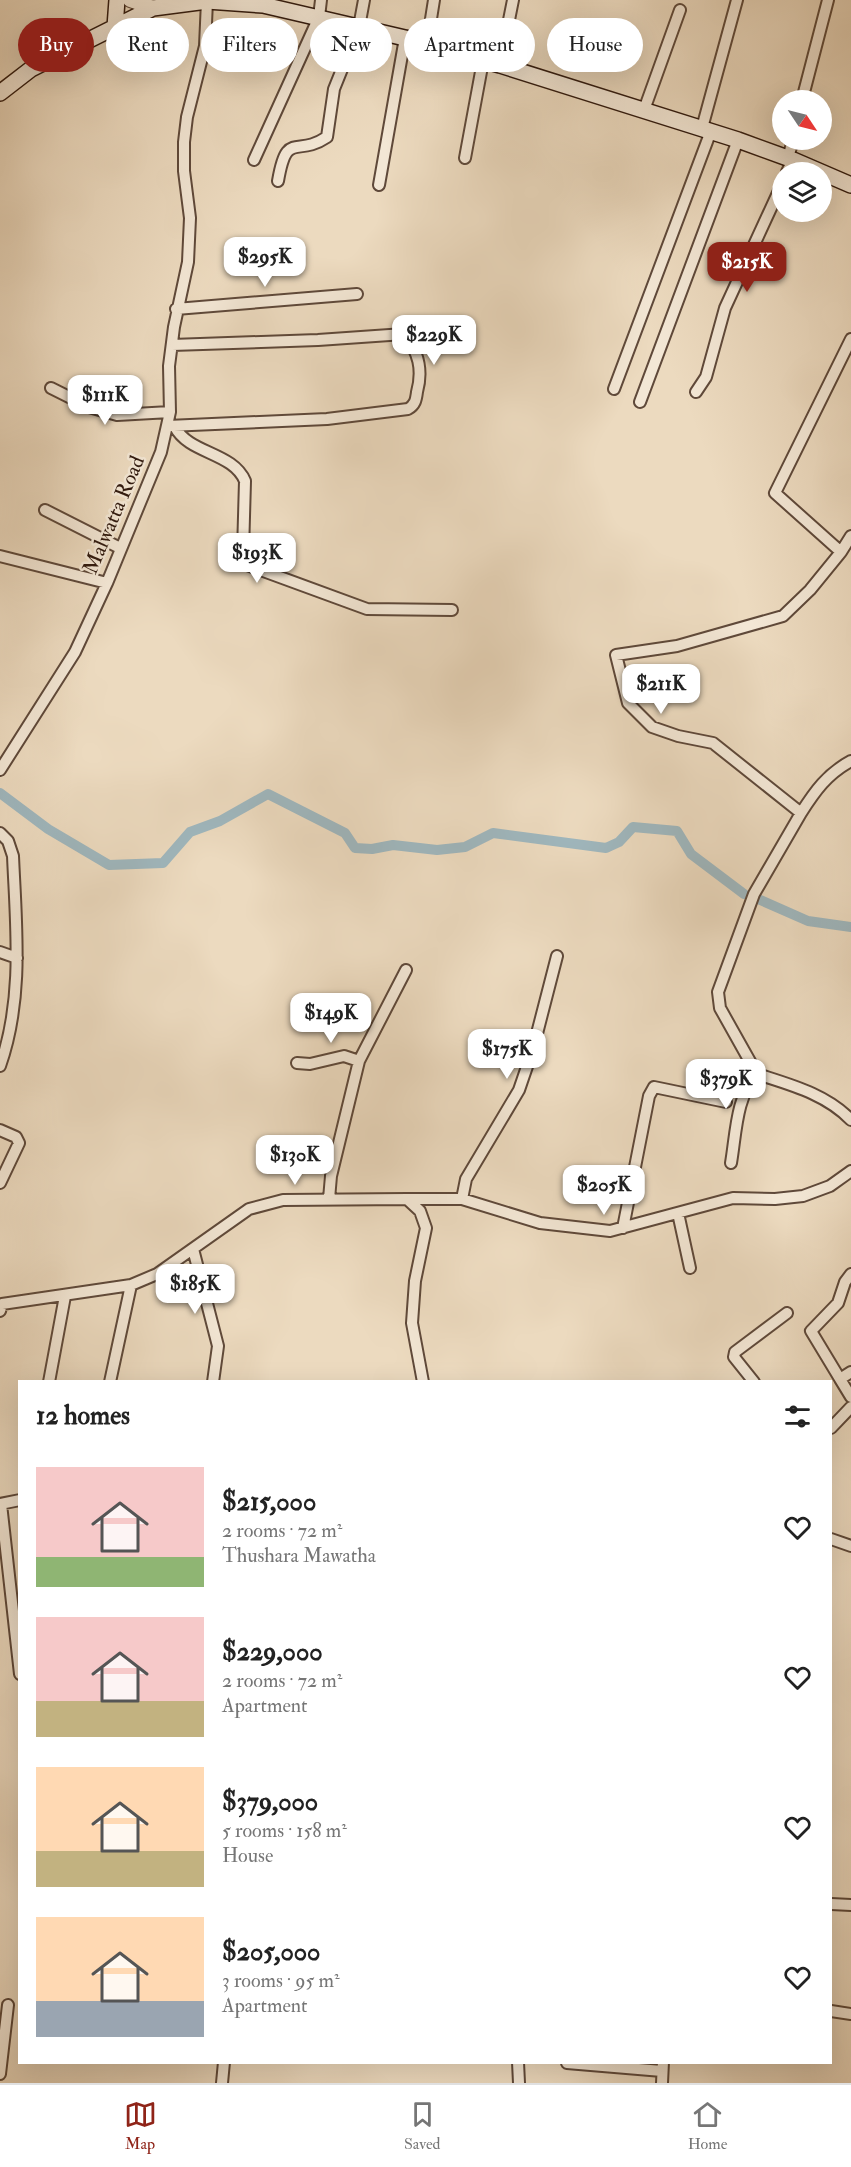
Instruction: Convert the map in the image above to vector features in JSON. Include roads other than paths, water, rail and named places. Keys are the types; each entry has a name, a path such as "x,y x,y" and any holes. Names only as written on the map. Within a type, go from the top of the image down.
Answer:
{"main road":[{"path":"116,18 117,0"},
{"path":"135,18 153,8 207,1 288,5 323,18"},
{"path":"0,93 31,69 106,33"},
{"path":"523,72 738,140 788,162"},
{"path":"832,178 851,185"}],"street":[{"path":"130,0 153,8"},
{"path":"254,160 319,17 321,0"},
{"path":"361,18 364,0"},
{"path":"432,18 435,0"},
{"path":"509,18 513,0"},
{"path":"614,388 707,130 737,0"},
{"path":"805,90 828,0"},
{"name":"Malwatta Road","path":"0,770 75,652 172,427 169,366 176,309 184,284 189,251 190,218 184,171 184,142 187,117 205,46 207,1"},
{"path":"645,110 680,10"},
{"path":"379,185 404,44"},
{"path":"278,181 282,158 287,151 295,146 315,145 327,137 334,89 341,72"},
{"path":"465,158 481,72"},
{"path":"640,402 738,140"},
{"path":"696,392 706,377 724,308 772,205"},
{"path":"176,309 357,294"},
{"path":"172,345 318,340 404,334 414,346 421,378 416,401 408,409 327,419 172,427"},
{"path":"842,552 775,493 851,339"},
{"path":"51,388 90,407 117,415 170,412"},
{"path":"172,427 185,439 242,472 245,481 243,552 247,565 367,609 452,610"},
{"path":"45,510 120,548"},
{"path":"801,813 712,743 678,736 652,727 628,703 616,655 677,646 783,616 810,590 842,552 851,536"},
{"path":"0,556 106,584"},
{"path":"851,761 837,769 817,787 754,894 718,992 720,1008 757,1074 809,1091 840,1108 851,1120"},
{"path":"0,833 8,841 13,856 17,958 15,1000 1,1059"},
{"path":"0,952 17,958"},
{"path":"462,1199 466,1179 519,1090 533,1049 557,956"},
{"path":"328,1199 331,1176 359,1061 406,970"},
{"path":"297,1063 310,1064 344,1056 359,1061"},
{"path":"731,1163 743,1096 748,1083 757,1074"},
{"path":"623,1228 649,1096 654,1087 726,1102"},
{"path":"0,1130 16,1137 19,1143 0,1183"},
{"path":"0,1304 131,1285 157,1274 249,1209 283,1200 462,1199 540,1223 610,1231 733,1198 775,1199 802,1196 830,1186 851,1172"},
{"path":"407,1199 420,1211 426,1228 415,1281 412,1323 423,1380"},
{"path":"678,1213 690,1268"},
{"path":"193,1249 218,1346 213,1380"},
{"path":"851,1274 845,1282 838,1303 811,1331 851,1397"},
{"path":"110,1380 131,1285"},
{"path":"49,1380 65,1296"},
{"path":"752,1380 734,1358 735,1352 787,1313"},
{"path":"840,1379 851,1372"},
{"path":"832,1427 851,1407"},
{"path":"18,1500 0,1504 18,1657"},
{"path":"832,1539 851,1546"},
{"path":"832,1904 851,1905"},
{"path":"0,2074 8,2005"},
{"path":"832,2011 851,2014"},
{"path":"222,2083 225,2064"},
{"path":"518,2064 519,2083"},
{"path":"591,2064 662,2067 662,2083"}],"waterway":[{"path":"0,793 48,829 109,865 163,863 190,832 220,821 268,794 345,833 355,848 372,849 393,845 437,850 465,847 493,833 606,848 619,842 633,827 677,831 691,854 744,894"},
{"path":"758,899 808,921 851,927"}]}
